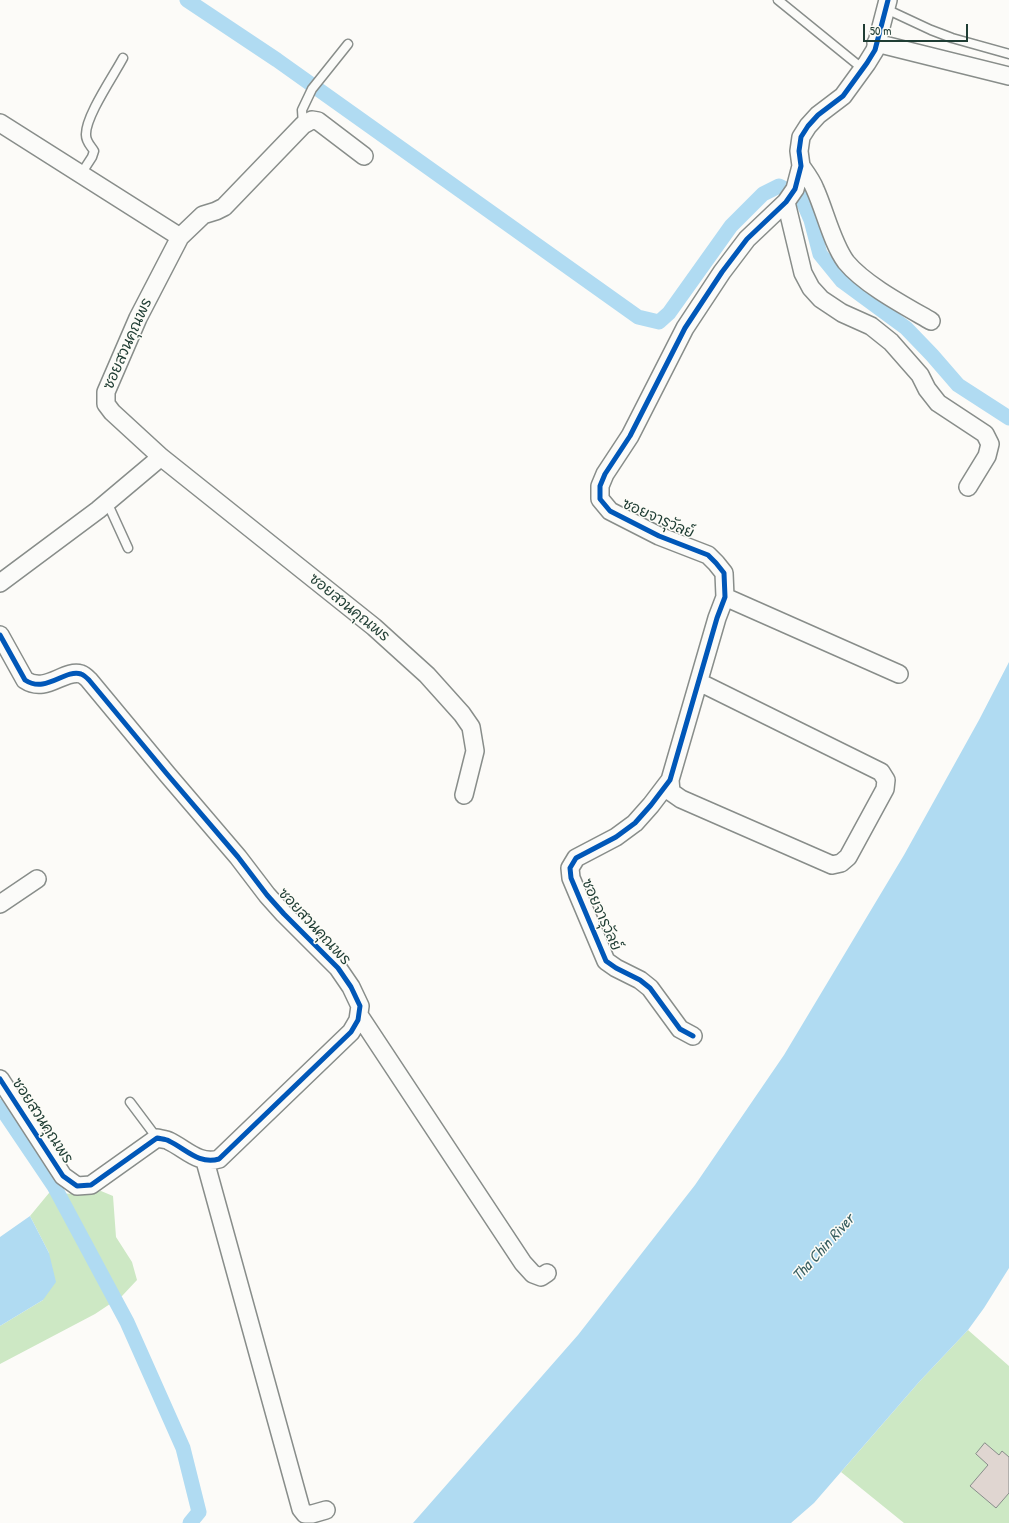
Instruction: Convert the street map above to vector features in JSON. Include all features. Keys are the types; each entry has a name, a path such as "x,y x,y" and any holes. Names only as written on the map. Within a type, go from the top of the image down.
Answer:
{"street":[{"name":"ซอยจารุวัลย์","path":"693,1036 680,1029 650,988 640,980 616,968 606,961 571,878 570,868 576,858 616,837 635,823 652,805 670,780 717,618 725,597 724,573 708,555 659,536 610,511 600,499 600,486 605,474 630,436 689,322 722,272 747,239 786,202 796,189 801,166 799,151 801,137 818,115 843,96 863,69 875,50 887,4"},
{"path":"876,43 1009,76"},
{"path":"303,126 312,120 318,121 364,156"},
{"path":"0,123 180,237"},
{"name":"ซอยสวนคุณพร","path":"303,126 224,207 216,211 203,214 180,237 138,318 106,392 106,404 112,412 161,458 374,627 427,675 457,708 471,727 475,751 464,795"},
{"path":"801,166 815,188 838,248 846,262 885,294 931,321"},
{"path":"786,202 803,273 811,288 821,300 842,313 871,326 891,342 920,375 927,389 938,403 985,434 990,444 987,456 968,486"},
{"path":"0,583 107,502 161,458"},
{"path":"725,597 899,674"},
{"name":"ซอยสวนคุณพร","path":"0,635 25,680 32,685 39,685 80,674 89,680 166,774 238,857 267,895 338,968 351,987 360,1006 360,1015 524,1263 533,1274 537,1276 541,1277 547,1273"},
{"path":"670,780 671,792 681,799 832,865 841,863 848,857 885,788 886,780 881,772 699,682"},
{"path":"0,904 37,879"},
{"path":"157,1138 168,1140 205,1161 219,1159 350,1032 360,1015"},
{"name":"ซอยสวนคุณพร","path":"0,1079 63,1176 77,1186 91,1185 157,1138"},
{"path":"205,1161 301,1509 305,1514 312,1514 326,1510"}],"lane":[{"path":"778,0 863,69"},
{"path":"887,4 931,30 952,38 1009,54"},
{"path":"303,126 302,110 312,89 348,44"},
{"path":"80,174 92,157 94,151 87,141 86,127 92,113 123,58"},
{"path":"107,502 128,548"},
{"path":"130,1102 157,1138"}],"green space":[{"path":"101,1191 113,1196 116,1237 132,1262 137,1280 122,1296 95,1314 0,1364 0,1326 43,1300 49,1253 30,1216 49,1193 79,1194"},
{"path":"968,1330 1009,1366 1009,1523 904,1523 841,1472 919,1382"}],"water":[{"name":"Tha Chin River","path":"1009,662 1009,1268 984,1308 968,1330 919,1382 814,1503 791,1523 413,1523 578,1335 695,1185 784,1055 904,855 979,720"},
{"path":"30,1216 49,1253 56,1282 43,1300 0,1326 0,1237"}],"building":[{"path":"985,1443 999,1455 1002,1451 1009,1457 1009,1493 996,1508 970,1486 988,1465 976,1454"}],"waterway":[{"path":"187,0 277,60 638,317 659,322 669,313 731,226 763,194 779,186 801,197 811,220 820,254 842,281 906,328 958,385 1009,418"},
{"path":"0,1106 54,1186 127,1322 183,1448 199,1512 190,1523"}],"cycle path":[{"path":"693,1036 680,1029 650,988 640,980 616,968 606,961 571,878 570,868 576,858 616,837 635,823 670,780 717,618 725,597 724,573 708,555 659,536 610,511 600,499 600,486 605,474 630,436 685,328 722,272 747,239 786,202 795,189 801,166 799,151 801,137 818,115 843,96 867,63 875,50 888,0"},
{"path":"0,635 25,680 33,684 40,684 75,673 82,674 89,680 238,857 267,895 338,968 351,987 360,1006 358,1020 351,1032 219,1159 205,1160 199,1158 168,1140 157,1138 91,1185 77,1186 63,1176 0,1079"}]}
